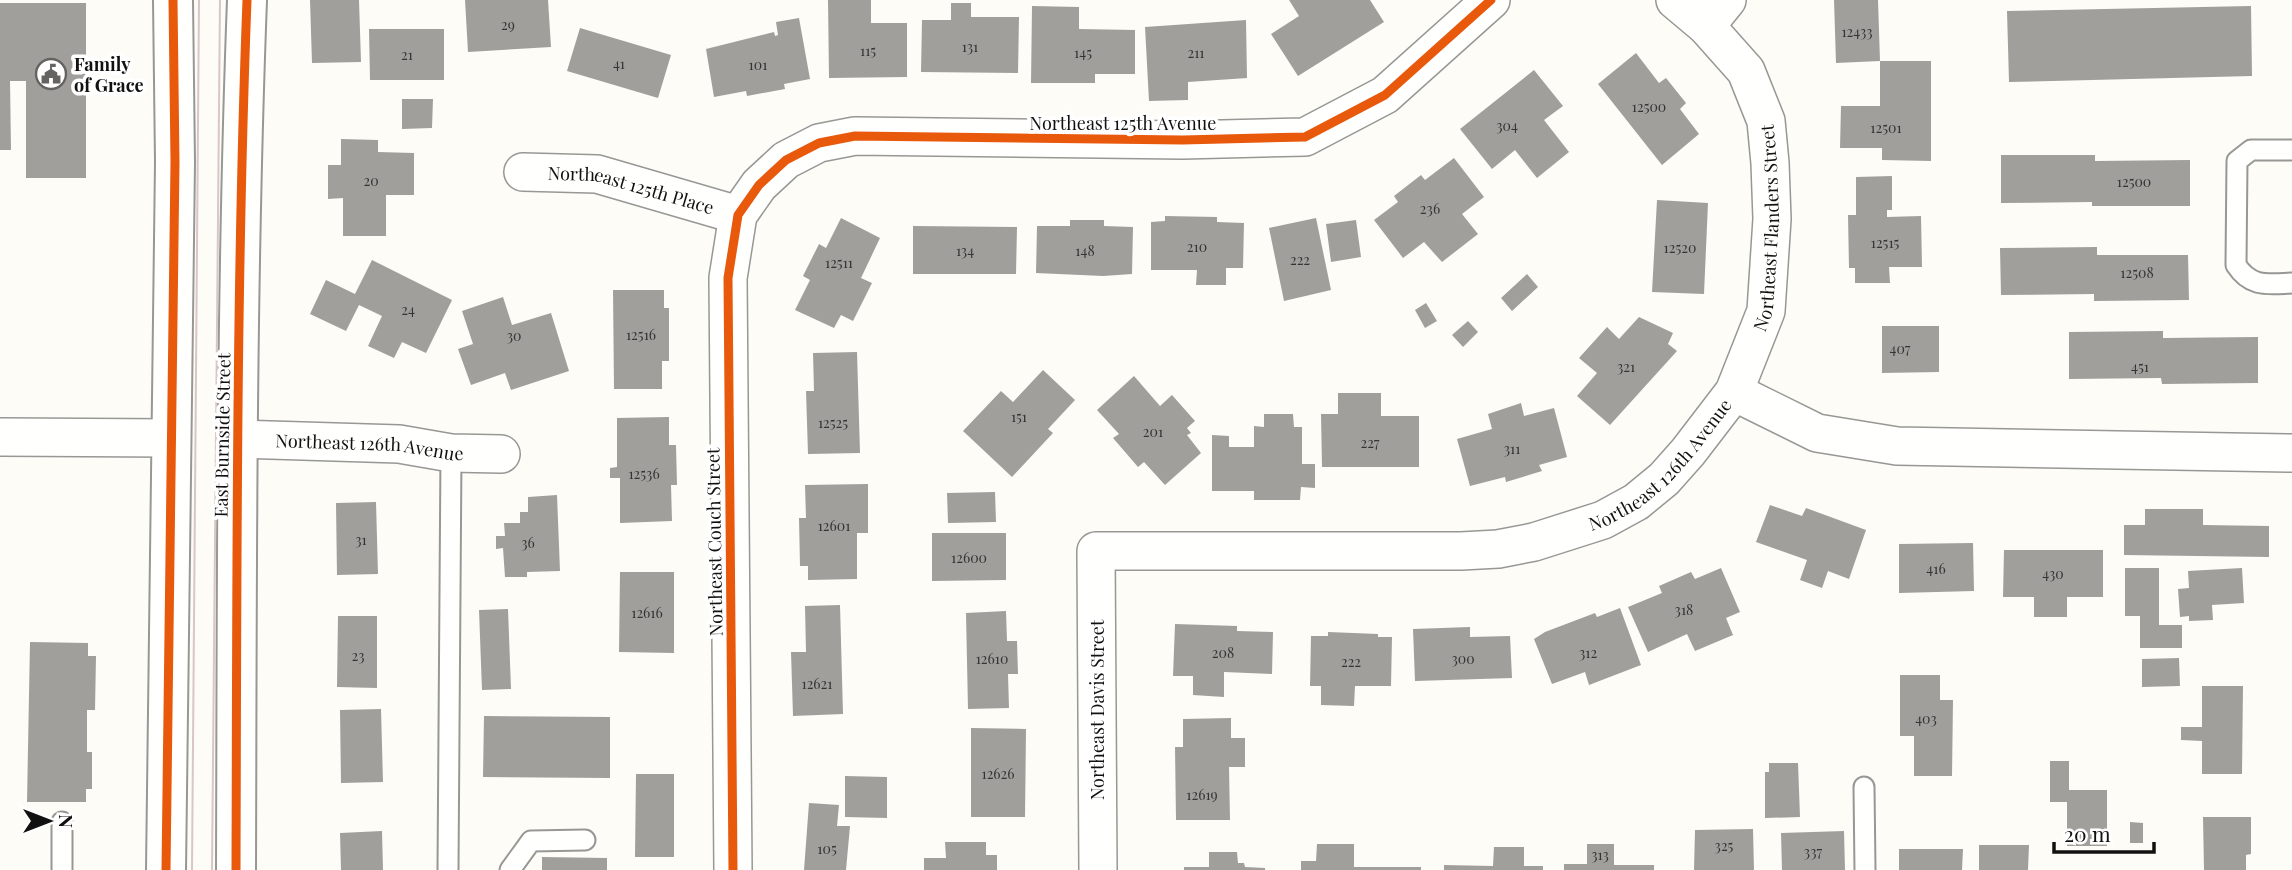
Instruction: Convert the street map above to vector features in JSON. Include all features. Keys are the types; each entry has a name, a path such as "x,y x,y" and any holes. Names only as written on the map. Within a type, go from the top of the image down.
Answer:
{"street":[{"path":"166,870 170,730 175,162 173,0"},
{"name":"East Burnside Street","path":"236,870 237,439 247,0"},
{"name":"Northeast 125th Avenue","path":"738,215 759,185 786,160 819,143 855,136 1184,140 1305,137 1385,95 1491,0"},
{"path":"1675,0 1717,13"},
{"name":"Northeast Flanders Street","path":"1717,13 1746,71 1766,121 1770,163 1772,219 1766,311 1734,392"},
{"name":"Northeast 125th Place","path":"523,172 597,174 738,215"},
{"name":"Northeast Couch Street","path":"733,870 727,278 738,215"},
{"name":"Northeast 126th Avenue","path":"1096,551 1461,551 1498,549 1534,542 1603,520 1636,502 1664,479 1734,392 1817,433 1898,446 2292,453"},
{"path":"0,437 171,438"},
{"name":"Northeast 126th Avenue","path":"237,439 399,444 451,453 501,454"},
{"name":"Northeast Davis Street","path":"1096,551 1098,870"}],"lane":[{"path":"2292,150 2250,150 2237,161 2236,265 2242,275 2257,284 2292,283"},
{"path":"448,870 451,453"},
{"path":"1864,787 1865,870"},
{"path":"62,822 62,870"},
{"path":"510,870 531,841 585,840"}],"building":[{"path":"310,0 359,0 361,62 312,63"},
{"path":"465,0 548,0 551,47 468,52"},
{"path":"828,0 871,0 871,23 907,23 907,77 829,78"},
{"path":"1289,0 1370,0 1384,22 1298,76 1271,34 1299,16"},
{"path":"1834,0 1878,0 1880,61 1836,63"},
{"path":"0,3 86,3 86,178 26,178 26,81 10,81 11,150 0,150"},
{"path":"951,3 971,3 971,17 1019,17 1018,73 921,72 922,20 951,20"},
{"path":"1032,6 1079,7 1079,29 1135,30 1135,74 1095,74 1095,83 1031,83"},
{"path":"2251,6 2252,76 2009,82 2007,11"},
{"path":"799,18 810,79 784,84 785,89 747,96 746,91 714,97 706,49 774,32 775,36 778,35 776,22"},
{"path":"1246,20 1247,78 1188,82 1188,100 1149,101 1145,27"},
{"path":"580,28 671,55 658,98 567,71"},
{"path":"369,29 444,29 444,80 370,80"},
{"path":"1636,53 1659,83 1666,78 1686,103 1680,109 1699,134 1662,165 1598,84"},
{"path":"1880,61 1931,61 1931,161 1882,160 1882,148 1840,148 1841,106 1880,106"},
{"path":"1534,70 1563,106 1544,120 1569,152 1537,178 1515,150 1492,169 1460,129"},
{"path":"402,99 433,99 432,128 402,129"},
{"path":"341,139 378,140 378,152 414,153 414,195 386,195 386,236 343,236 343,198 328,199 328,165 341,165"},
{"path":"2001,155 2095,155 2095,161 2190,160 2190,206 2092,206 2092,202 2001,203"},
{"path":"1454,158 1484,197 1462,214 1478,234 1442,262 1424,242 1403,258 1374,220 1398,202 1394,196 1421,175 1425,180"},
{"path":"1892,176 1892,210 1887,210 1887,217 1921,216 1922,267 1889,267 1890,283 1855,283 1855,268 1849,268 1848,215 1856,215 1856,177"},
{"path":"1657,200 1708,203 1704,294 1652,292"},
{"path":"1165,216 1217,217 1217,222 1244,223 1243,268 1226,268 1226,285 1196,285 1197,270 1151,270 1151,222 1165,221"},
{"path":"841,218 880,238 861,278 872,283 853,321 841,315 834,328 795,310 810,280 803,276 819,244 826,248"},
{"path":"1316,218 1331,290 1284,301 1269,228"},
{"path":"1070,220 1104,220 1104,226 1133,227 1132,274 1103,276 1036,273 1037,226 1070,226"},
{"path":"1356,220 1361,257 1331,262 1326,224"},
{"path":"913,226 1017,227 1016,274 913,274"},
{"path":"2097,247 2097,255 2188,255 2189,300 2094,301 2094,294 2001,295 2000,248"},
{"path":"372,260 452,300 426,353 402,342 394,358 368,346 382,316 359,305 346,331 310,314 326,280 355,294"},
{"path":"1527,274 1538,287 1512,311 1501,298"},
{"path":"613,290 664,290 664,308 669,308 669,361 662,361 662,389 614,389"},
{"path":"503,297 512,325 551,313 569,371 511,390 505,373 471,385 458,349 473,344 462,311"},
{"path":"1426,303 1437,321 1425,328 1415,310"},
{"path":"1639,317 1673,333 1668,344 1677,351 1610,425 1577,396 1597,373 1579,358 1607,327 1619,339"},
{"path":"1468,321 1478,332 1463,347 1452,335"},
{"path":"1882,326 1939,326 1939,372 1882,373"},
{"path":"2163,331 2163,338 2258,337 2258,383 2162,384 2161,378 2069,379 2069,332"},
{"path":"857,352 860,453 808,454 806,391 814,391 813,353"},
{"path":"1043,370 1075,400 1048,429 1053,433 1012,477 963,431 1001,391 1013,402"},
{"path":"1134,376 1160,406 1172,395 1195,421 1187,428 1191,433 1187,435 1201,453 1165,485 1144,462 1138,467 1113,438 1119,434 1097,410"},
{"path":"1338,393 1381,393 1381,416 1419,416 1419,467 1322,467 1321,414 1338,414"},
{"path":"1521,403 1524,416 1554,408 1567,457 1539,465 1542,471 1506,482 1505,477 1470,486 1457,439 1492,429 1488,414"},
{"path":"1264,414 1293,414 1294,427 1302,427 1302,464 1315,464 1315,488 1301,487 1300,500 1254,500 1254,491 1212,491 1212,435 1229,436 1229,447 1254,447 1254,426 1264,427"},
{"path":"669,417 669,445 676,445 677,485 671,485 672,521 620,523 620,478 610,478 610,468 617,467 617,418"},
{"path":"868,484 868,533 857,533 857,579 808,580 808,566 800,566 799,518 806,518 805,485"},
{"path":"995,492 996,522 948,523 947,493"},
{"path":"557,495 560,571 527,572 527,577 505,577 503,548 496,549 496,536 505,536 504,523 520,523 520,512 528,512 528,497"},
{"path":"376,502 378,574 337,575 336,503"},
{"path":"1770,505 1802,516 1806,508 1866,530 1849,579 1828,571 1822,588 1800,580 1807,560 1756,542"},
{"path":"2145,509 2203,509 2203,525 2269,526 2269,557 2124,555 2124,525 2145,525"},
{"path":"932,533 1006,533 1006,580 932,581"},
{"path":"1973,543 1974,591 1899,593 1899,544"},
{"path":"2004,550 2103,550 2103,597 2067,597 2067,617 2034,617 2034,597 2003,597"},
{"path":"1721,568 1740,612 1726,618 1733,635 1695,651 1687,634 1648,652 1628,607 1662,593 1659,586 1691,572 1695,579"},
{"path":"2125,568 2159,568 2159,625 2182,625 2182,648 2140,648 2140,616 2125,616"},
{"path":"2242,568 2244,603 2212,605 2213,620 2189,621 2189,616 2180,617 2178,589 2189,588 2188,571"},
{"path":"620,572 674,572 674,653 619,652"},
{"path":"840,605 843,714 793,716 791,652 806,652 805,606"},
{"path":"1620,608 1641,665 1589,685 1585,672 1552,684 1534,639 1545,632 1595,613 1597,617"},
{"path":"508,609 511,689 482,690 479,610"},
{"path":"1006,611 1007,641 1017,641 1018,674 1008,674 1009,708 968,709 966,613"},
{"path":"338,616 377,616 377,688 337,687"},
{"path":"1175,624 1237,626 1237,631 1273,632 1272,674 1224,672 1224,697 1193,695 1193,676 1173,676"},
{"path":"1470,627 1470,637 1510,636 1512,678 1415,681 1413,629"},
{"path":"1328,632 1392,637 1391,686 1355,686 1354,706 1321,705 1321,686 1310,686 1311,636 1328,636"},
{"path":"30,642 88,643 88,656 96,656 95,710 87,710 87,752 92,752 92,789 86,789 86,802 27,802"},
{"path":"2179,658 2180,686 2142,687 2142,659"},
{"path":"1900,675 1940,675 1940,700 1953,700 1952,776 1914,776 1914,736 1900,736"},
{"path":"2202,686 2243,686 2242,774 2202,774 2202,741 2181,740 2181,727 2202,727"},
{"path":"381,709 383,782 341,783 340,710"},
{"path":"484,716 610,717 610,778 483,777"},
{"path":"1231,718 1231,738 1245,738 1245,767 1229,767 1230,820 1176,820 1175,747 1183,747 1183,719"},
{"path":"971,728 1026,729 1025,817 971,817"},
{"path":"2050,761 2069,761 2069,790 2107,790 2107,846 2067,846 2067,802 2050,802"},
{"path":"1769,763 1798,763 1800,817 1765,818 1765,772 1769,772"},
{"path":"636,774 674,774 674,857 635,857"},
{"path":"845,776 887,777 887,818 845,817"},
{"path":"809,803 839,805 837,826 850,826 846,870 804,870"},
{"path":"2203,817 2251,817 2251,854 2246,855 2246,870 2204,870"},
{"path":"2130,822 2143,823 2143,843 2130,843"},
{"path":"1753,829 1754,870 1694,870 1695,830"},
{"path":"382,831 383,870 341,870 340,833"},
{"path":"1844,831 1845,870 1782,870 1781,833"},
{"path":"945,842 986,842 986,855 997,855 997,870 924,870 924,858 946,858"},
{"path":"1317,844 1354,844 1354,867 1421,867 1421,870 1301,870 1301,861 1316,861"},
{"path":"1587,844 1614,844 1614,865 1654,865 1654,870 1564,870 1564,864 1587,864"},
{"path":"1979,845 2029,845 2028,870 1979,870"},
{"path":"1494,847 1524,847 1524,866 1543,866 1543,870 1444,870 1444,865 1493,866"},
{"path":"1899,849 1963,849 1962,870 1899,870"},
{"path":"1209,852 1237,852 1238,863 1244,863 1245,867 1265,870 1184,870 1184,867 1209,867"},
{"path":"542,857 607,858 607,870 542,870"}],"tram line":[{"path":"192,870 199,0"},
{"path":"212,870 220,0"}],"cycle path":[{"path":"166,870 175,162 173,0"},
{"path":"236,870 239,326 247,0"},
{"path":"733,870 728,278 738,215 759,185 786,160 819,143 855,136 1183,140 1305,137 1385,95 1491,0"}],"place":[{"name":"Family of Grace","path":"51,74"}]}
